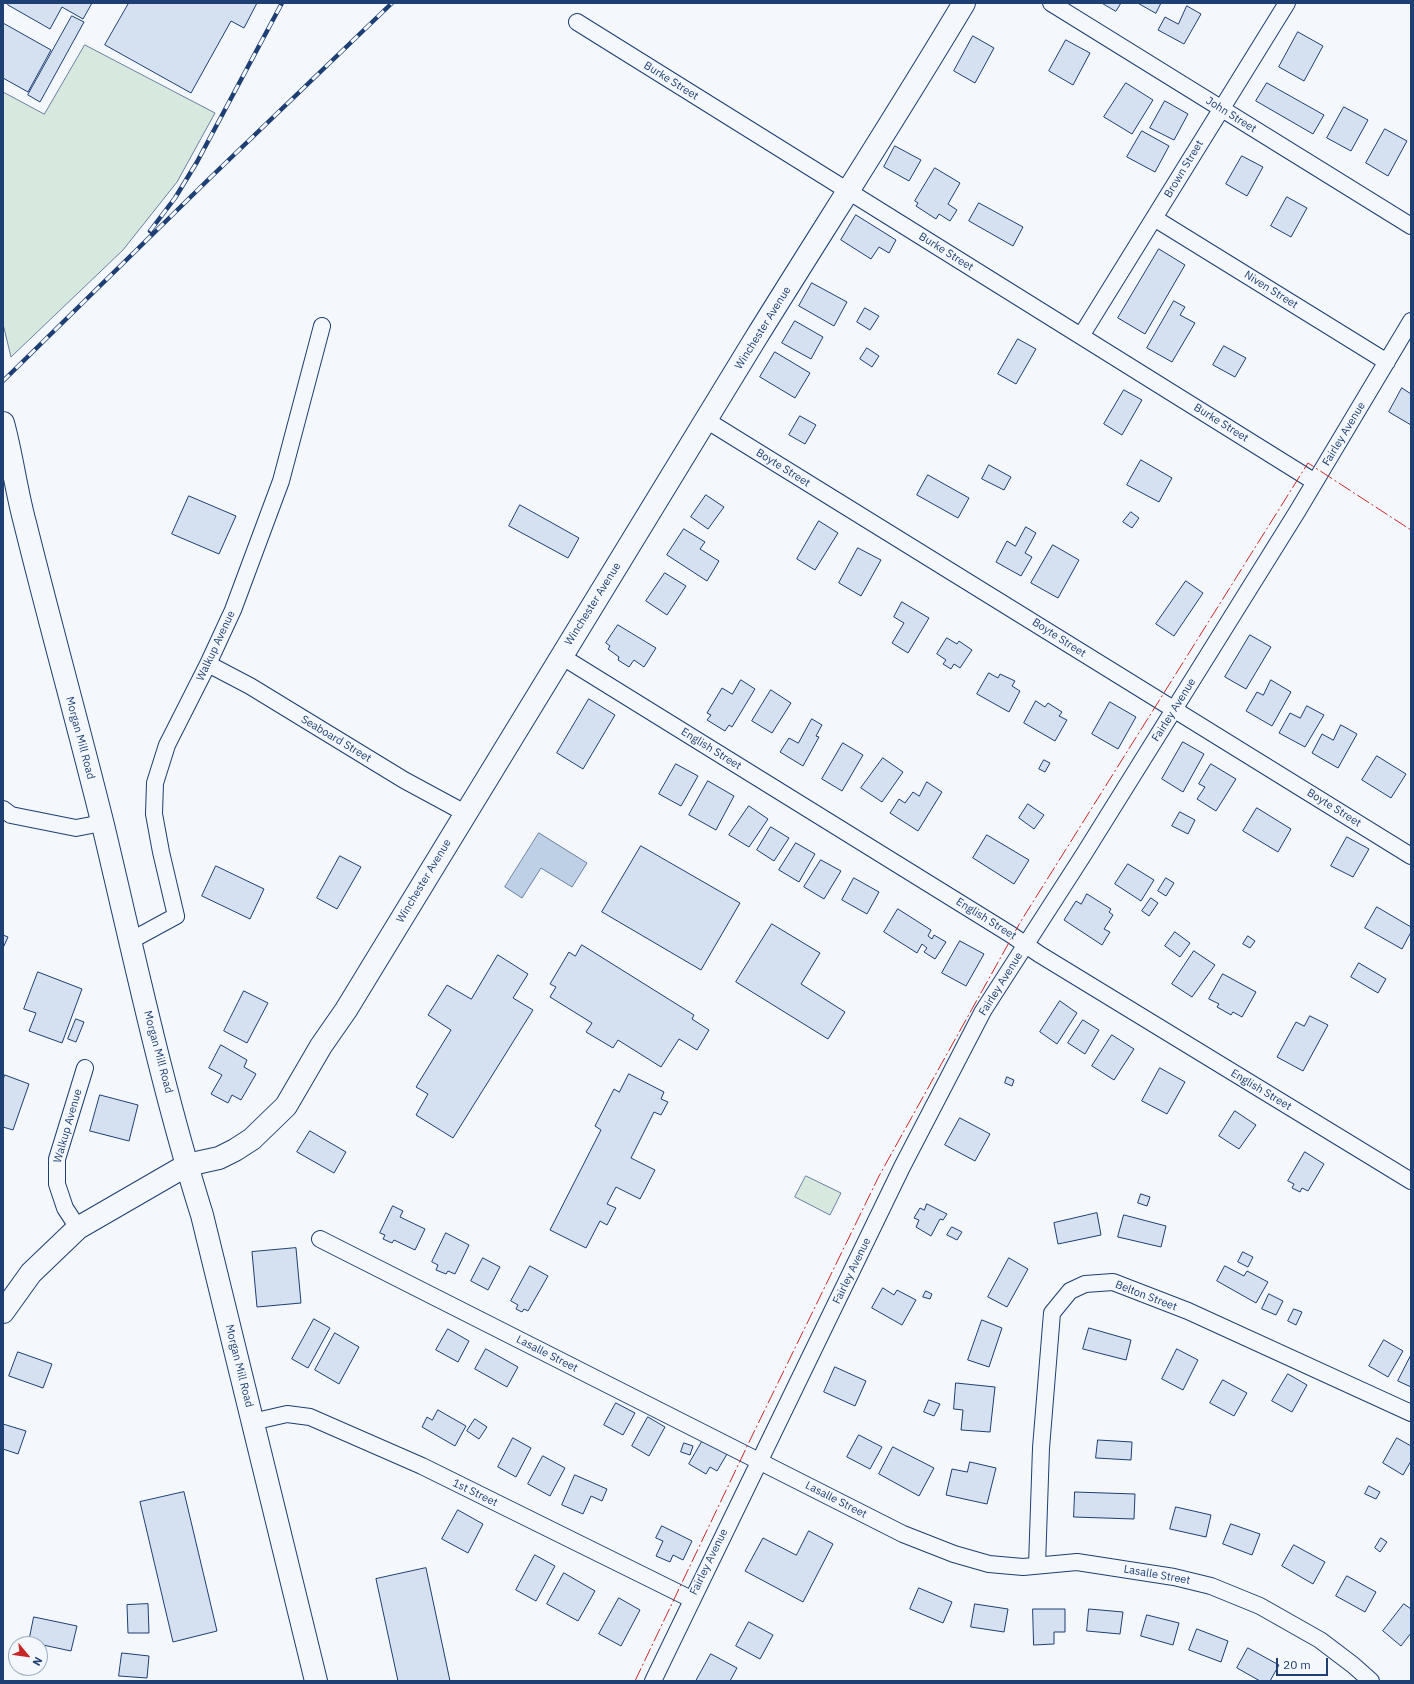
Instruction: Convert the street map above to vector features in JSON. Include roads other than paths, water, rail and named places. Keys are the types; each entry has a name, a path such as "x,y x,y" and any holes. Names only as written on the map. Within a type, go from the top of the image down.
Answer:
{"street":[{"name":"Winchester Avenue","path":"188,1165 219,1158 236,1150 252,1139 286,1106 321,1046 346,1010 754,340 848,192 964,3"},
{"name":"John Street","path":"1051,3 1411,226"},
{"name":"Brown Street","path":"1081,336 1287,3"},
{"name":"Burke Street","path":"577,22 1315,482"},
{"name":"Niven Street","path":"1154,218 1387,362"},
{"name":"Fairley Avenue","path":"653,1681 902,1167 983,1011 1026,945 1315,482 1411,321"},
{"name":"Walkup Avenue","path":"130,942 176,916 154,814 155,783 167,744 208,664 233,610 281,481 322,326"},
{"name":"Boyte Street","path":"706,420 1411,856"},
{"name":"Morgan Mill Road","path":"3,423 22,511 102,823 148,1018 202,1215 316,1681"},
{"name":"English Street","path":"562,656 1026,945 1411,1182"},
{"name":"Seaboard Street","path":"208,664 250,686 404,780 465,813"},
{"path":"3,809 11,815 76,828 102,823"},
{"name":"Walkup Avenue","path":"78,1228 66,1208 57,1184 57,1159 85,1068"},
{"path":"3,1312 31,1273 78,1228 188,1165"},
{"name":"Lasalle Street","path":"320,1239 903,1534 954,1554 989,1564 1023,1567 1077,1562 1174,1577 1211,1586 1260,1606 1320,1640 1371,1681"},
{"name":"Belton Street","path":"1037,1566 1041,1448 1052,1313 1070,1291 1085,1284 1113,1282 1180,1308 1411,1414"},
{"name":"1st Street","path":"252,1422 287,1414 310,1417 422,1466 692,1599"}],"water":[{"path":"539,833 587,863 572,887 541,868 522,898 505,887"}],"railway":[{"path":"150,231 175,198 197,162 282,3"},
{"path":"3,381 212,176 392,3"}]}
